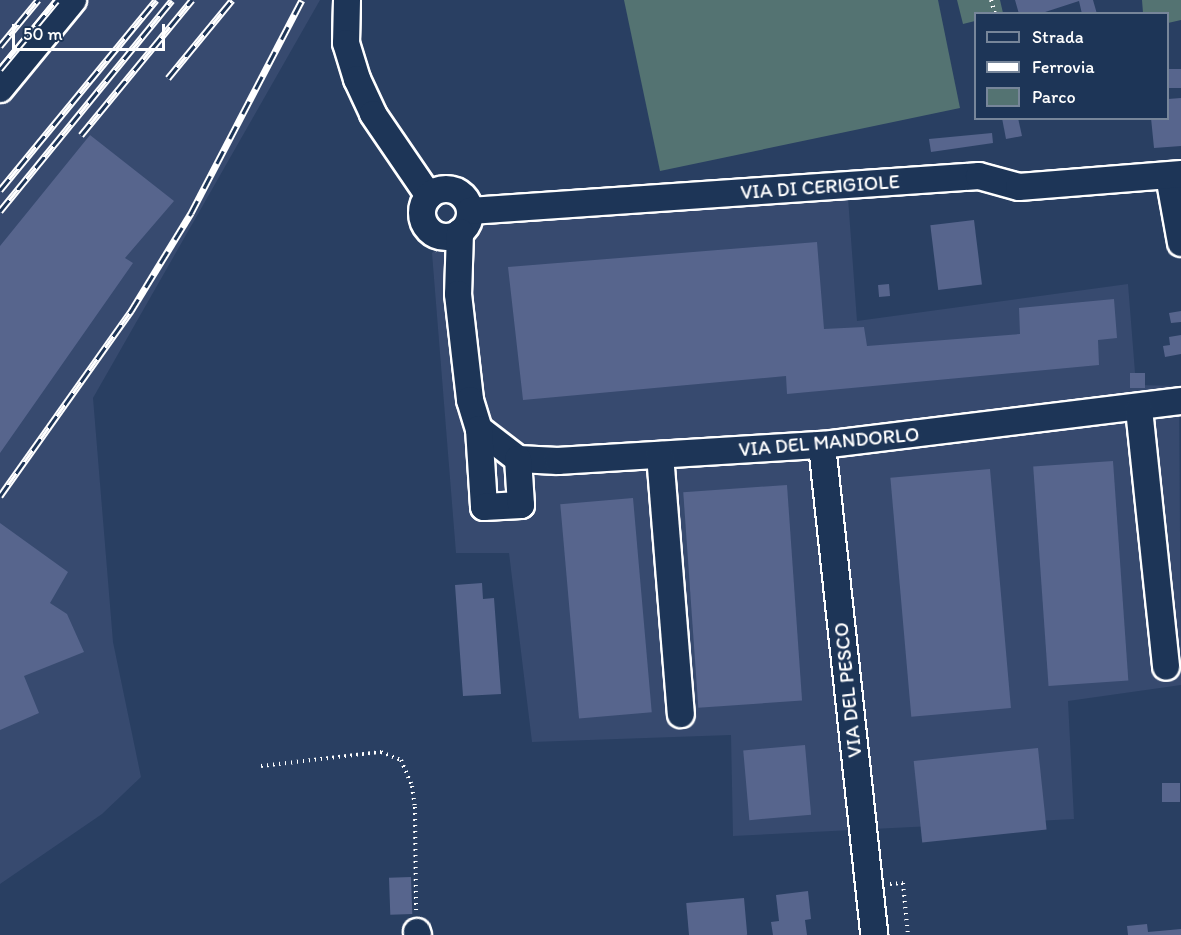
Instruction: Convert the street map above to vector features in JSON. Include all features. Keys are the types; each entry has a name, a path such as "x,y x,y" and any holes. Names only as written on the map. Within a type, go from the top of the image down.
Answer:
{"street":[{"path":"0,90 72,0"},
{"path":"347,0 346,43 357,79 373,114 429,196"},
{"name":"VIA DI CERIGIOLE","path":"456,226 979,176 1019,187 1175,175 1181,243"},
{"path":"456,226 423,221 424,202 429,196 443,189 454,190 468,203 456,226 458,294 470,400 479,429 484,507 521,505 518,459 479,429"},
{"name":"VIA DEL MANDORLO","path":"518,459 558,462 822,445 1139,409 1181,401"},
{"path":"1139,409 1166,667"},
{"name":"VIA DEL PESCO","path":"822,445 874,935"},
{"path":"660,455 681,714"}],"path":[{"path":"261,766 381,752 400,760 412,786 415,807 417,933"}],"shaded area":[{"path":"0,0 320,0 93,398 113,642 141,777 102,814 0,884"},
{"path":"846,170 857,321 1128,284 1136,385 1179,386 1181,685 1068,701 1074,819 733,836 731,735 532,742 509,553 456,553 432,253 489,199"}],"green space":[{"path":"624,0 938,0 960,108 660,171"},
{"path":"957,0 1000,0 1003,12 974,12 974,21 963,24"},
{"path":"1142,0 1181,0 1181,20 1169,23 1169,12 1143,12"}],"building":[{"path":"1015,0 1093,0 1096,12 1082,12 1079,1 1045,12 1018,12"},
{"path":"1169,69 1181,69 1181,88 1169,88"},
{"path":"1181,98 1181,146 1154,148 1151,120 1169,120 1169,99"},
{"path":"1002,120 1018,120 1022,136 1006,139"},
{"path":"992,133 993,143 931,152 929,139"},
{"path":"90,135 174,201 125,258 133,263 0,453 0,246"},
{"path":"974,220 982,285 938,290 930,225"},
{"path":"817,242 824,329 864,327 867,346 1020,334 1019,308 1114,299 1117,338 1098,340 1099,365 787,394 786,376 523,400 508,267"},
{"path":"889,284 890,296 879,297 878,285"},
{"path":"1181,311 1181,322 1171,323 1169,313"},
{"path":"1181,335 1181,354 1165,357 1163,346 1170,345 1169,337"},
{"path":"1130,373 1145,373 1145,388 1130,388"},
{"path":"1113,461 1128,680 1049,686 1033,467"},
{"path":"990,469 1011,708 911,717 890,478"},
{"path":"787,485 802,700 698,708 683,492"},
{"path":"633,498 652,712 579,719 560,504"},
{"path":"0,523 68,572 50,603 67,614 84,652 24,676 39,713 0,730"},
{"path":"482,583 483,599 494,598 501,694 463,696 455,585"},
{"path":"805,745 811,815 749,820 743,750"},
{"path":"1038,748 1047,830 922,843 914,761"},
{"path":"1162,783 1180,783 1180,802 1162,802"},
{"path":"411,877 412,914 390,915 389,878"},
{"path":"808,891 811,919 805,920 807,935 773,935 771,922 779,921 776,895"},
{"path":"744,898 747,935 689,935 686,903"},
{"path":"1147,924 1148,932 1181,929 1181,935 1128,935 1127,926"}],"railway":[{"path":"0,46 38,0"},
{"path":"0,69 57,0"},
{"path":"0,190 156,0"},
{"path":"0,211 172,0"},
{"path":"81,135 192,0"},
{"path":"168,78 232,0"},
{"path":"0,496 131,311 191,213 302,0"}]}
